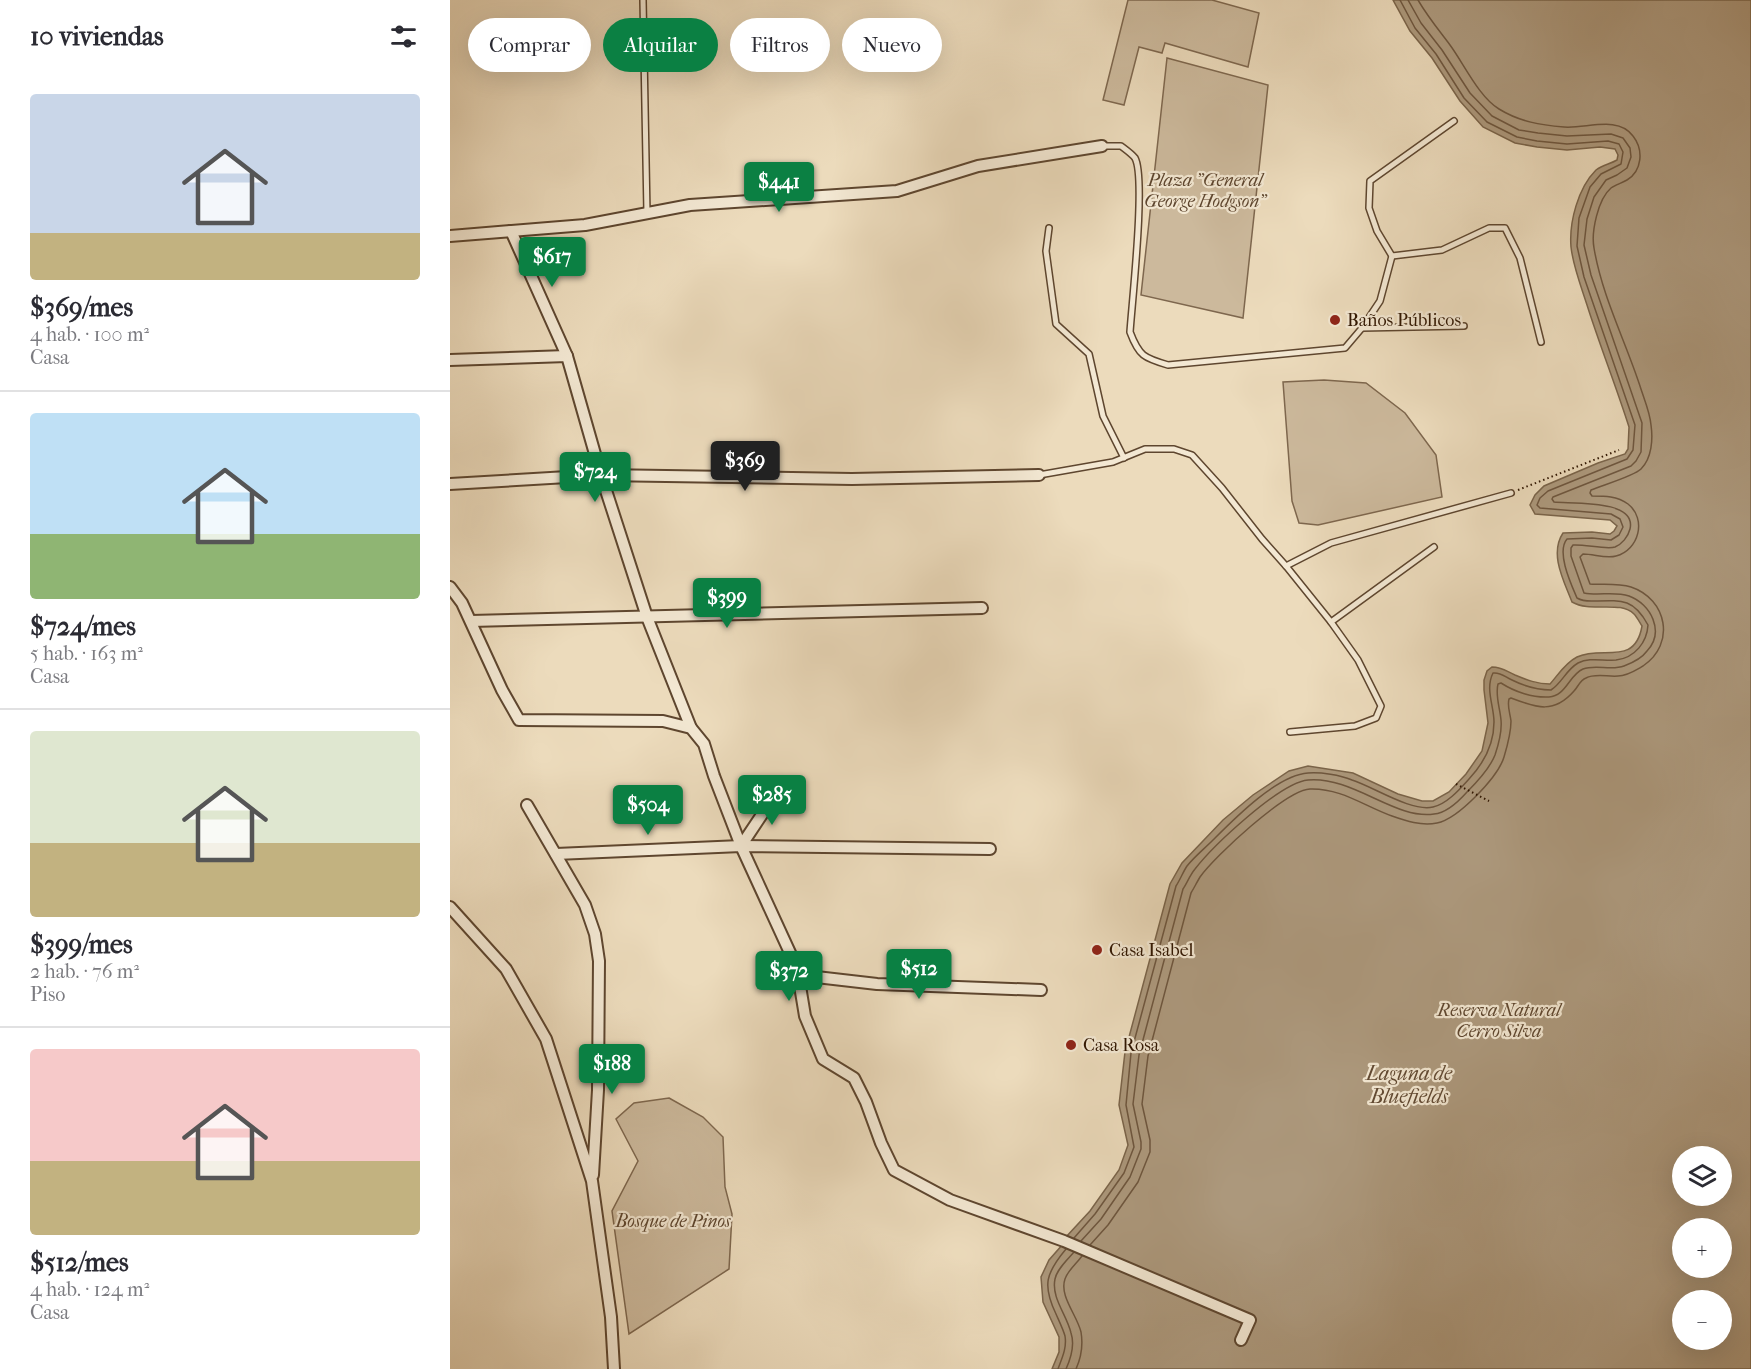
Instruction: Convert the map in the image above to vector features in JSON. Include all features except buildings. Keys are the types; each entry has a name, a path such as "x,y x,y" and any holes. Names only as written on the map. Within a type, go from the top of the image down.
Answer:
{"street":[{"path":"450,236 585,225 690,205 897,191 978,166 1102,146"},
{"path":"511,231 567,356 601,475 648,617 691,728 704,744 741,846 799,975 805,1016 823,1059 854,1078 894,1170 950,1200 1065,1241 1250,1320 1241,1340"},
{"path":"450,360 567,356"},
{"path":"450,484 601,475 852,480 1039,475"},
{"path":"450,587 462,603 502,690 519,720 663,721 691,728"},
{"path":"471,621 982,608"},
{"path":"741,846 779,789"},
{"path":"527,805 585,905 596,934 599,961 597,1113 592,1181"},
{"path":"556,854 741,846 990,849"},
{"path":"450,907 506,969 546,1039 592,1181 611,1317 614,1369"},
{"path":"799,975 877,984 1041,990"}],"lane":[{"path":"643,0 647,213"},
{"path":"1102,146 1121,146 1135,158 1139,173 1138,216 1130,332 1136,349 1149,359 1168,365 1345,348 1380,301 1392,256 1377,231 1369,208 1370,181 1454,121"},
{"path":"1049,228 1046,251 1056,324 1089,354 1103,416 1124,458"},
{"path":"1392,256 1442,250 1489,228 1505,228 1520,258 1541,342"},
{"path":"1362,328 1464,326"},
{"path":"1039,475 1113,462 1145,448 1174,449 1192,455 1222,488 1331,622 1358,660 1381,706 1377,718 1355,726 1290,732"},
{"path":"1286,566 1332,543 1511,493"},
{"path":"1331,622 1434,547"}],"path":[{"path":"1511,493 1619,450"},
{"path":"1456,784 1489,801"}],"green space":[{"path":"1128,0 1212,0 1259,13 1248,67 1165,43 1162,53 1139,47 1124,105 1103,100"},
{"name":"Plaza \"General George Hodgson\"","path":"1167,58 1268,85 1243,318 1141,295"},
{"path":"1324,380 1366,383 1405,413 1436,455 1442,497 1318,525 1299,523 1292,501 1283,382"},
{"name":"Bosque de Pinos","path":"669,1098 703,1117 723,1137 725,1187 732,1214 729,1269 629,1334 612,1211 638,1161 616,1119 634,1103"}],"water":[{"name":"Laguna de Bluefields","path":"1393,0 1751,0 1751,1369 1052,1369 1059,1352 1059,1337 1043,1302 1041,1277 1049,1260 1090,1211 1119,1170 1128,1145 1119,1105 1125,1052 1170,884 1182,863 1223,820 1253,795 1289,771 1308,766 1353,773 1398,794 1422,801 1433,801 1449,792 1466,774 1482,751 1488,723 1484,690 1487,671 1492,667 1499,668 1528,680 1550,684 1565,666 1577,657 1625,651 1638,639 1642,626 1635,615 1628,610 1613,607 1588,607 1572,602 1559,568 1557,550 1563,533 1610,534 1617,526 1610,520 1535,514 1530,505 1535,495 1544,486 1625,454 1628,449 1629,427 1597,336 1571,247 1573,216 1584,186 1596,170 1617,160 1618,155 1615,149 1600,147 1567,150 1515,143 1483,127 1460,101 1432,58 1410,31"}],"place":[{"name":"Baños Públicos","path":"1335,320"},
{"name":"Casa Isabel","path":"1097,950"},
{"name":"Casa Rosa","path":"1071,1045"}],"park label":[{"name":"Reserva Natural Cerro Silva","path":"1499,1020"}]}
